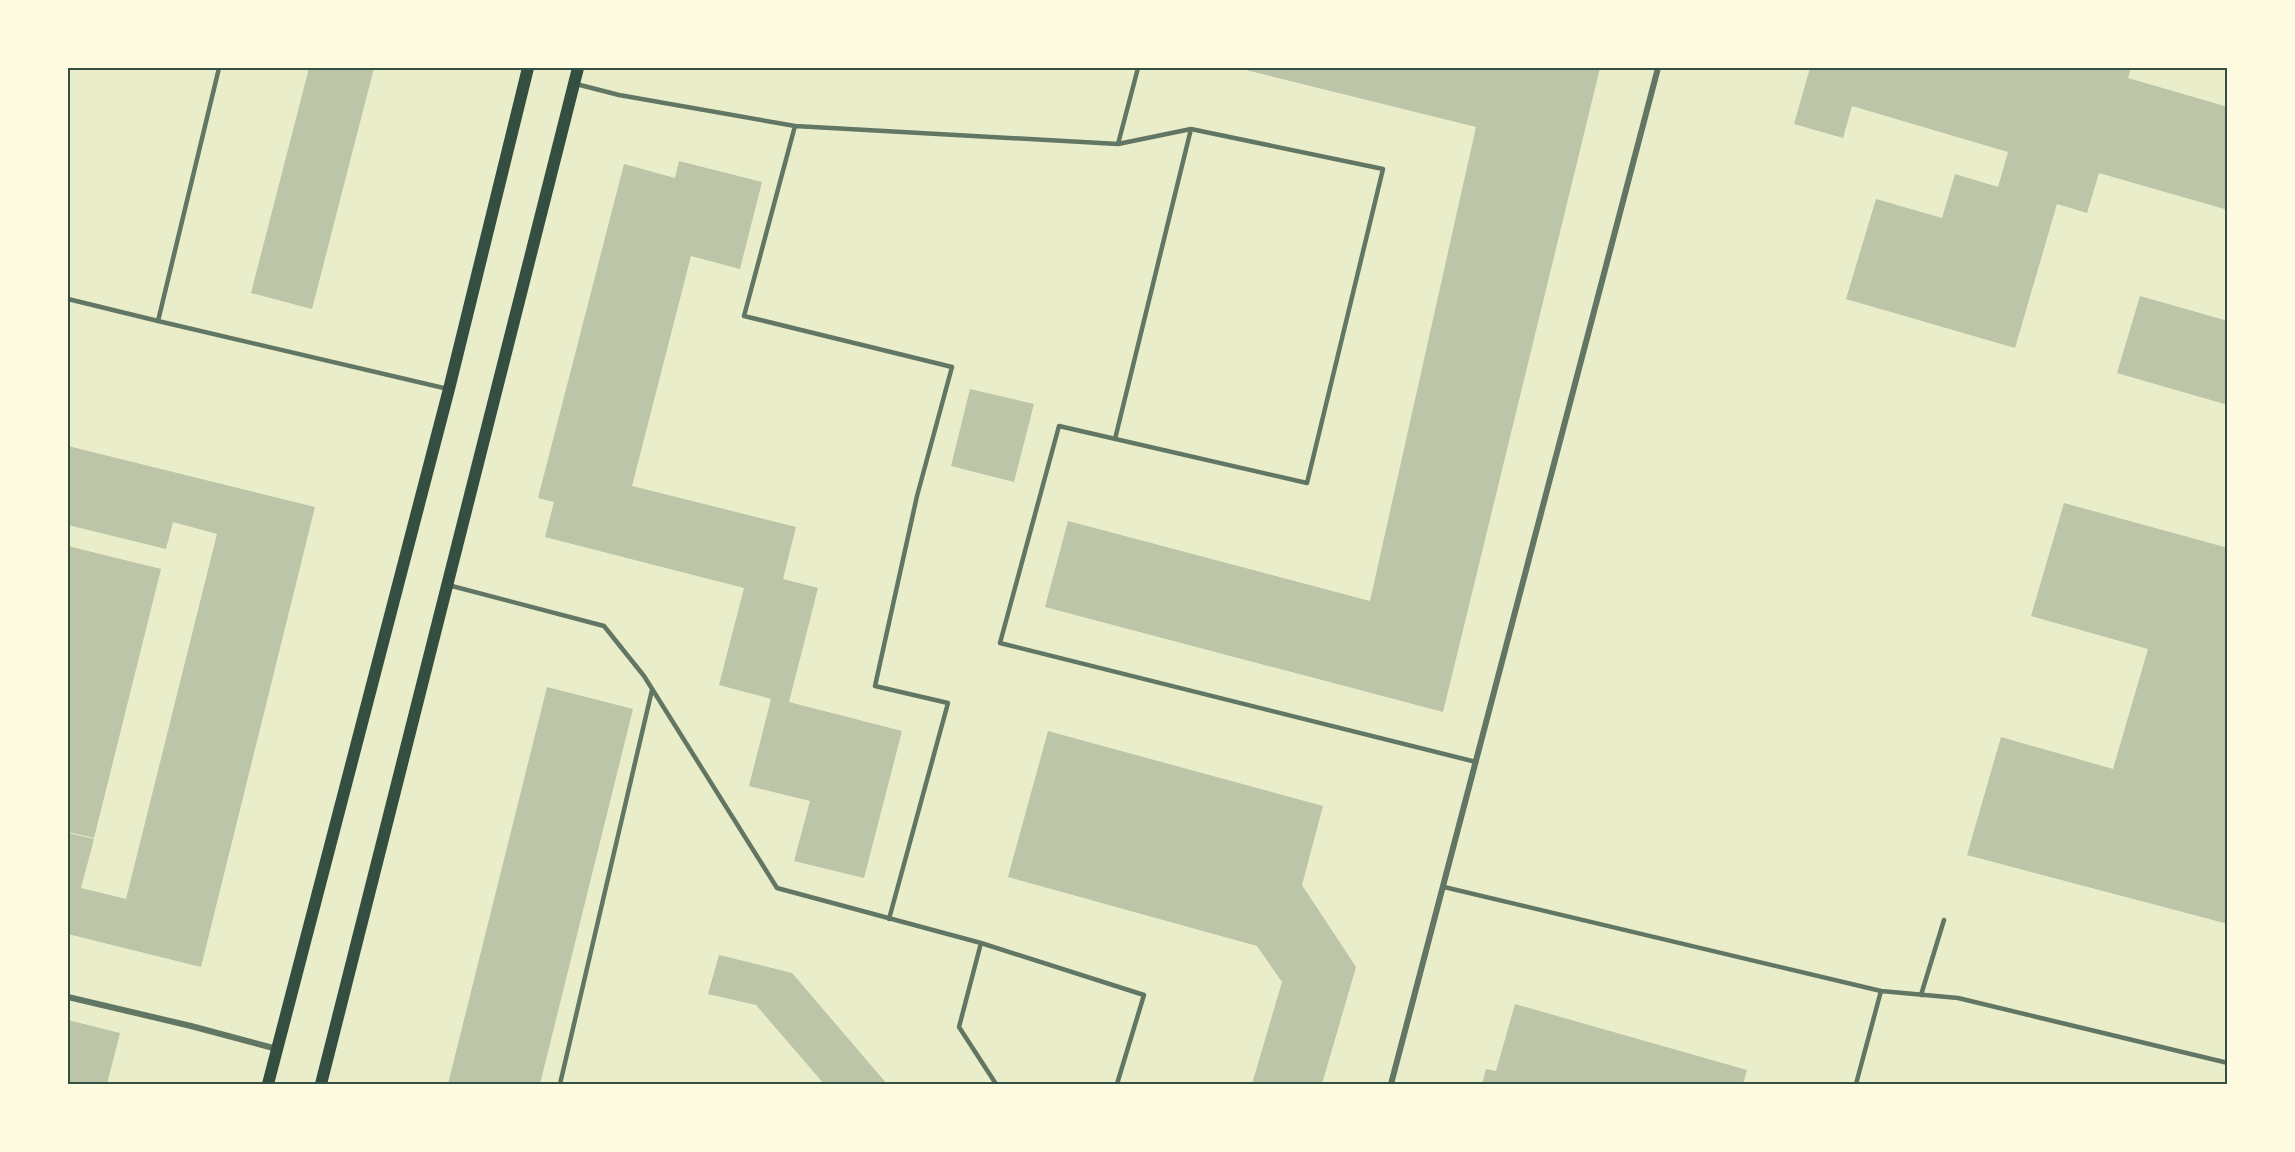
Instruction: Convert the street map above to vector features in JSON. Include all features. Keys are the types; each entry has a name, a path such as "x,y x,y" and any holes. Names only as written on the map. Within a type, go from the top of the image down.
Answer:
{"main road":[{"path":"268,1084 449,390 528,68"},
{"path":"321,1084 578,68"}],"street":[{"path":"1391,1084 1658,68"},
{"path":"68,997 277,1049"}],"lane":[{"path":"158,321 219,68"},
{"path":"1118,144 1138,68"},
{"path":"574,83 619,95 795,126 1118,144 1191,129 1383,169 1307,483 1059,426 1000,643 1476,762"},
{"path":"795,126 744,316 952,366 917,496 875,686 948,703 890,919"},
{"path":"1115,439 1191,129"},
{"path":"68,299 449,390"},
{"path":"447,585 604,626 644,676 777,888 981,943 1144,994 1117,1084"},
{"path":"560,1084 652,690"},
{"path":"1444,887 1881,991 1958,998 2228,1063"},
{"path":"1921,995 1944,920"},
{"path":"981,943 959,1027 996,1084"},
{"path":"1856,1084 1881,991"}],"building":[{"path":"309,68 374,68 312,309 251,293"},
{"path":"1238,68 1600,68 1443,712 1045,607 1068,521 1370,601 1476,127"},
{"path":"1810,68 2131,68 2128,78 2228,107 2228,210 2099,173 2087,213 2057,204 2015,348 1846,299 1876,199 1942,218 1955,174 1998,187 2008,152 1852,106 1843,138 1794,124"},
{"path":"679,161 762,182 740,269 691,256 632,486 796,527 783,579 818,588 789,702 902,731 864,878 794,861 810,801 749,786 771,699 719,685 744,588 545,537 554,502 538,498 624,164 675,178"},
{"path":"2140,296 2228,321 2228,405 2117,373"},
{"path":"970,389 1034,404 1014,482 951,466"},
{"path":"68,446 315,507 201,967 68,934 68,833 94,839 81,888 126,899 217,534 173,522 166,549 68,525"},
{"path":"2064,503 2228,548 2228,924 1967,855 2001,737 2113,769 2148,649 2031,616"},
{"path":"68,546 161,569 94,838 68,832"},
{"path":"547,687 633,709 540,1084 448,1084"},
{"path":"1048,731 1323,806 1302,885 1356,967 1322,1084 1252,1084 1282,982 1257,946 1008,877"},
{"path":"719,955 792,973 887,1084 824,1084 756,1005 708,994"},
{"path":"1515,1004 1747,1070 1743,1084 1482,1084 1486,1069 1496,1071"},
{"path":"68,1020 120,1033 107,1084 68,1084"}]}
